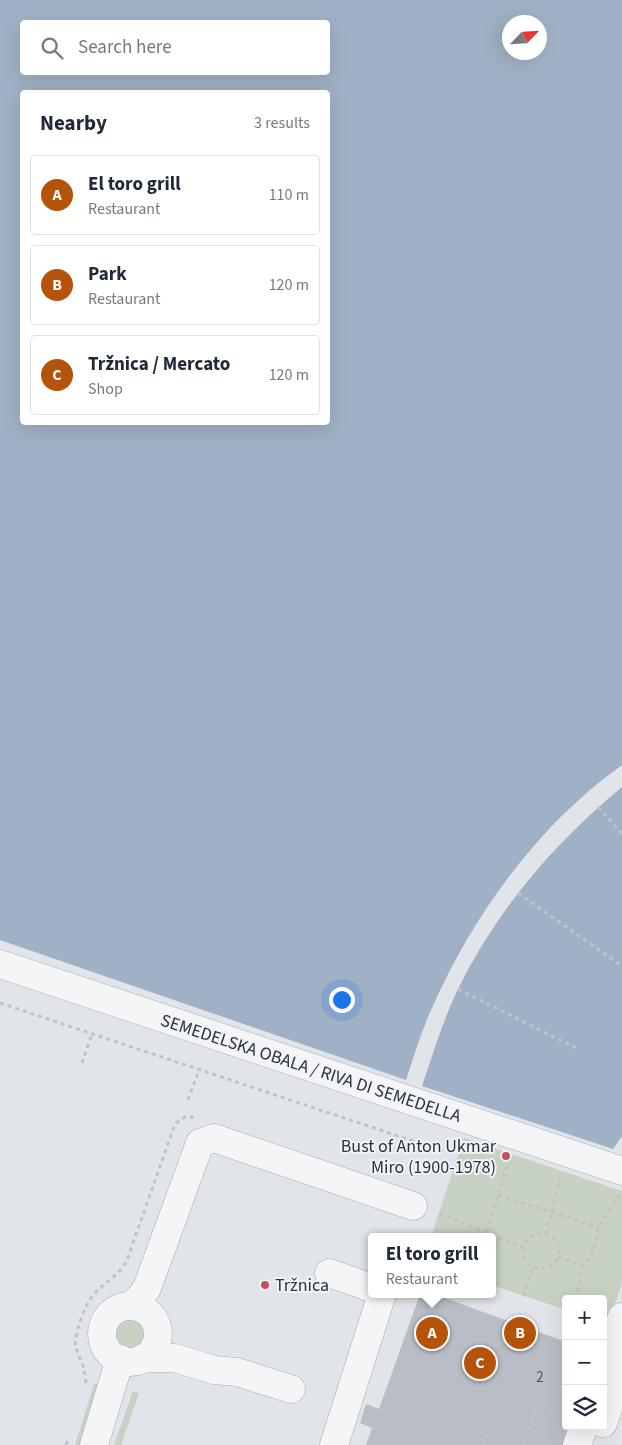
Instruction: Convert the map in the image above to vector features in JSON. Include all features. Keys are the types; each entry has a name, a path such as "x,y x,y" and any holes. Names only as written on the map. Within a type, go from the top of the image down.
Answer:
{"street":[{"name":"SEMEDELSKA OBALA / RIVA DI SEMEDELLA","path":"0,964 622,1171"},
{"path":"290,1389 237,1372 214,1370 175,1358 139,1356 107,1349 104,1342 104,1325 107,1319 117,1310 149,1304 158,1292 209,1148 213,1142 214,1133 413,1206"},
{"path":"329,1273 368,1287"},
{"path":"334,1445 381,1298"},
{"path":"82,1441 139,1356 157,1342 157,1326 148,1313 135,1307"},
{"path":"607,1359 622,1316"},
{"path":"607,1411 622,1370"},
{"path":"577,1445 583,1430"},
{"path":"595,1445 601,1430"}],"path":[{"path":"598,807 622,834"},
{"path":"518,893 622,966"},
{"path":"458,989 578,1049"},
{"path":"0,1003 443,1152"},
{"path":"82,1063 92,1034"},
{"path":"188,1100 199,1070"},
{"path":"85,1392 84,1368 75,1346 87,1306 95,1293 118,1276 127,1260 175,1124 190,1116 214,1133"},
{"path":"488,1231 511,1153"},
{"path":"546,1234 562,1171"},
{"path":"577,1295 582,1266 591,1257 597,1239 598,1227 622,1192"},
{"path":"498,1195 598,1227"},
{"path":"439,1213 492,1233"},
{"path":"546,1234 555,1241 559,1251 558,1257 546,1269 532,1266 525,1260 524,1248 529,1238 534,1235 546,1234"},
{"path":"496,1235 524,1248"},
{"path":"558,1257 582,1266"},
{"path":"524,1296 532,1266"},
{"path":"484,1445 502,1393 562,1415"},
{"path":"523,1445 538,1406"},
{"path":"66,1445 82,1441"}],"green space":[{"path":"464,1138 622,1191 622,1283 608,1324 607,1295 562,1295 562,1309 496,1286 496,1233 432,1233"},
{"path":"130,1319 136,1320 141,1324 145,1329 145,1341 141,1346 136,1350 130,1351 124,1350 119,1346 115,1341 114,1335 115,1329 119,1324 124,1320"},
{"path":"94,1384 99,1384 81,1445 75,1445"},
{"path":"133,1391 139,1393 121,1445 114,1445"}],"water":[{"path":"0,0 622,0 622,765 591,789 563,815 511,874 467,939 448,973 421,1035 406,1080 0,940"},
{"path":"622,787 622,1136 613,1149 422,1086 438,1037 458,989 473,960 509,905 529,879 573,831"}],"building":[{"path":"419,1298 445,1298 562,1341 562,1430 570,1430 565,1445 366,1445 372,1428 360,1423 366,1404 379,1409"}],"place":[{"name":"Bust of Anton Ukmar Miro (1900-1978)","path":"506,1156"},
{"name":"Tržnica","path":"265,1285"},
{"name":"El toro grill","path":"432,1333"},
{"name":"Park","path":"520,1333"},
{"name":"Tržnica / Mercato","path":"480,1363"}]}
